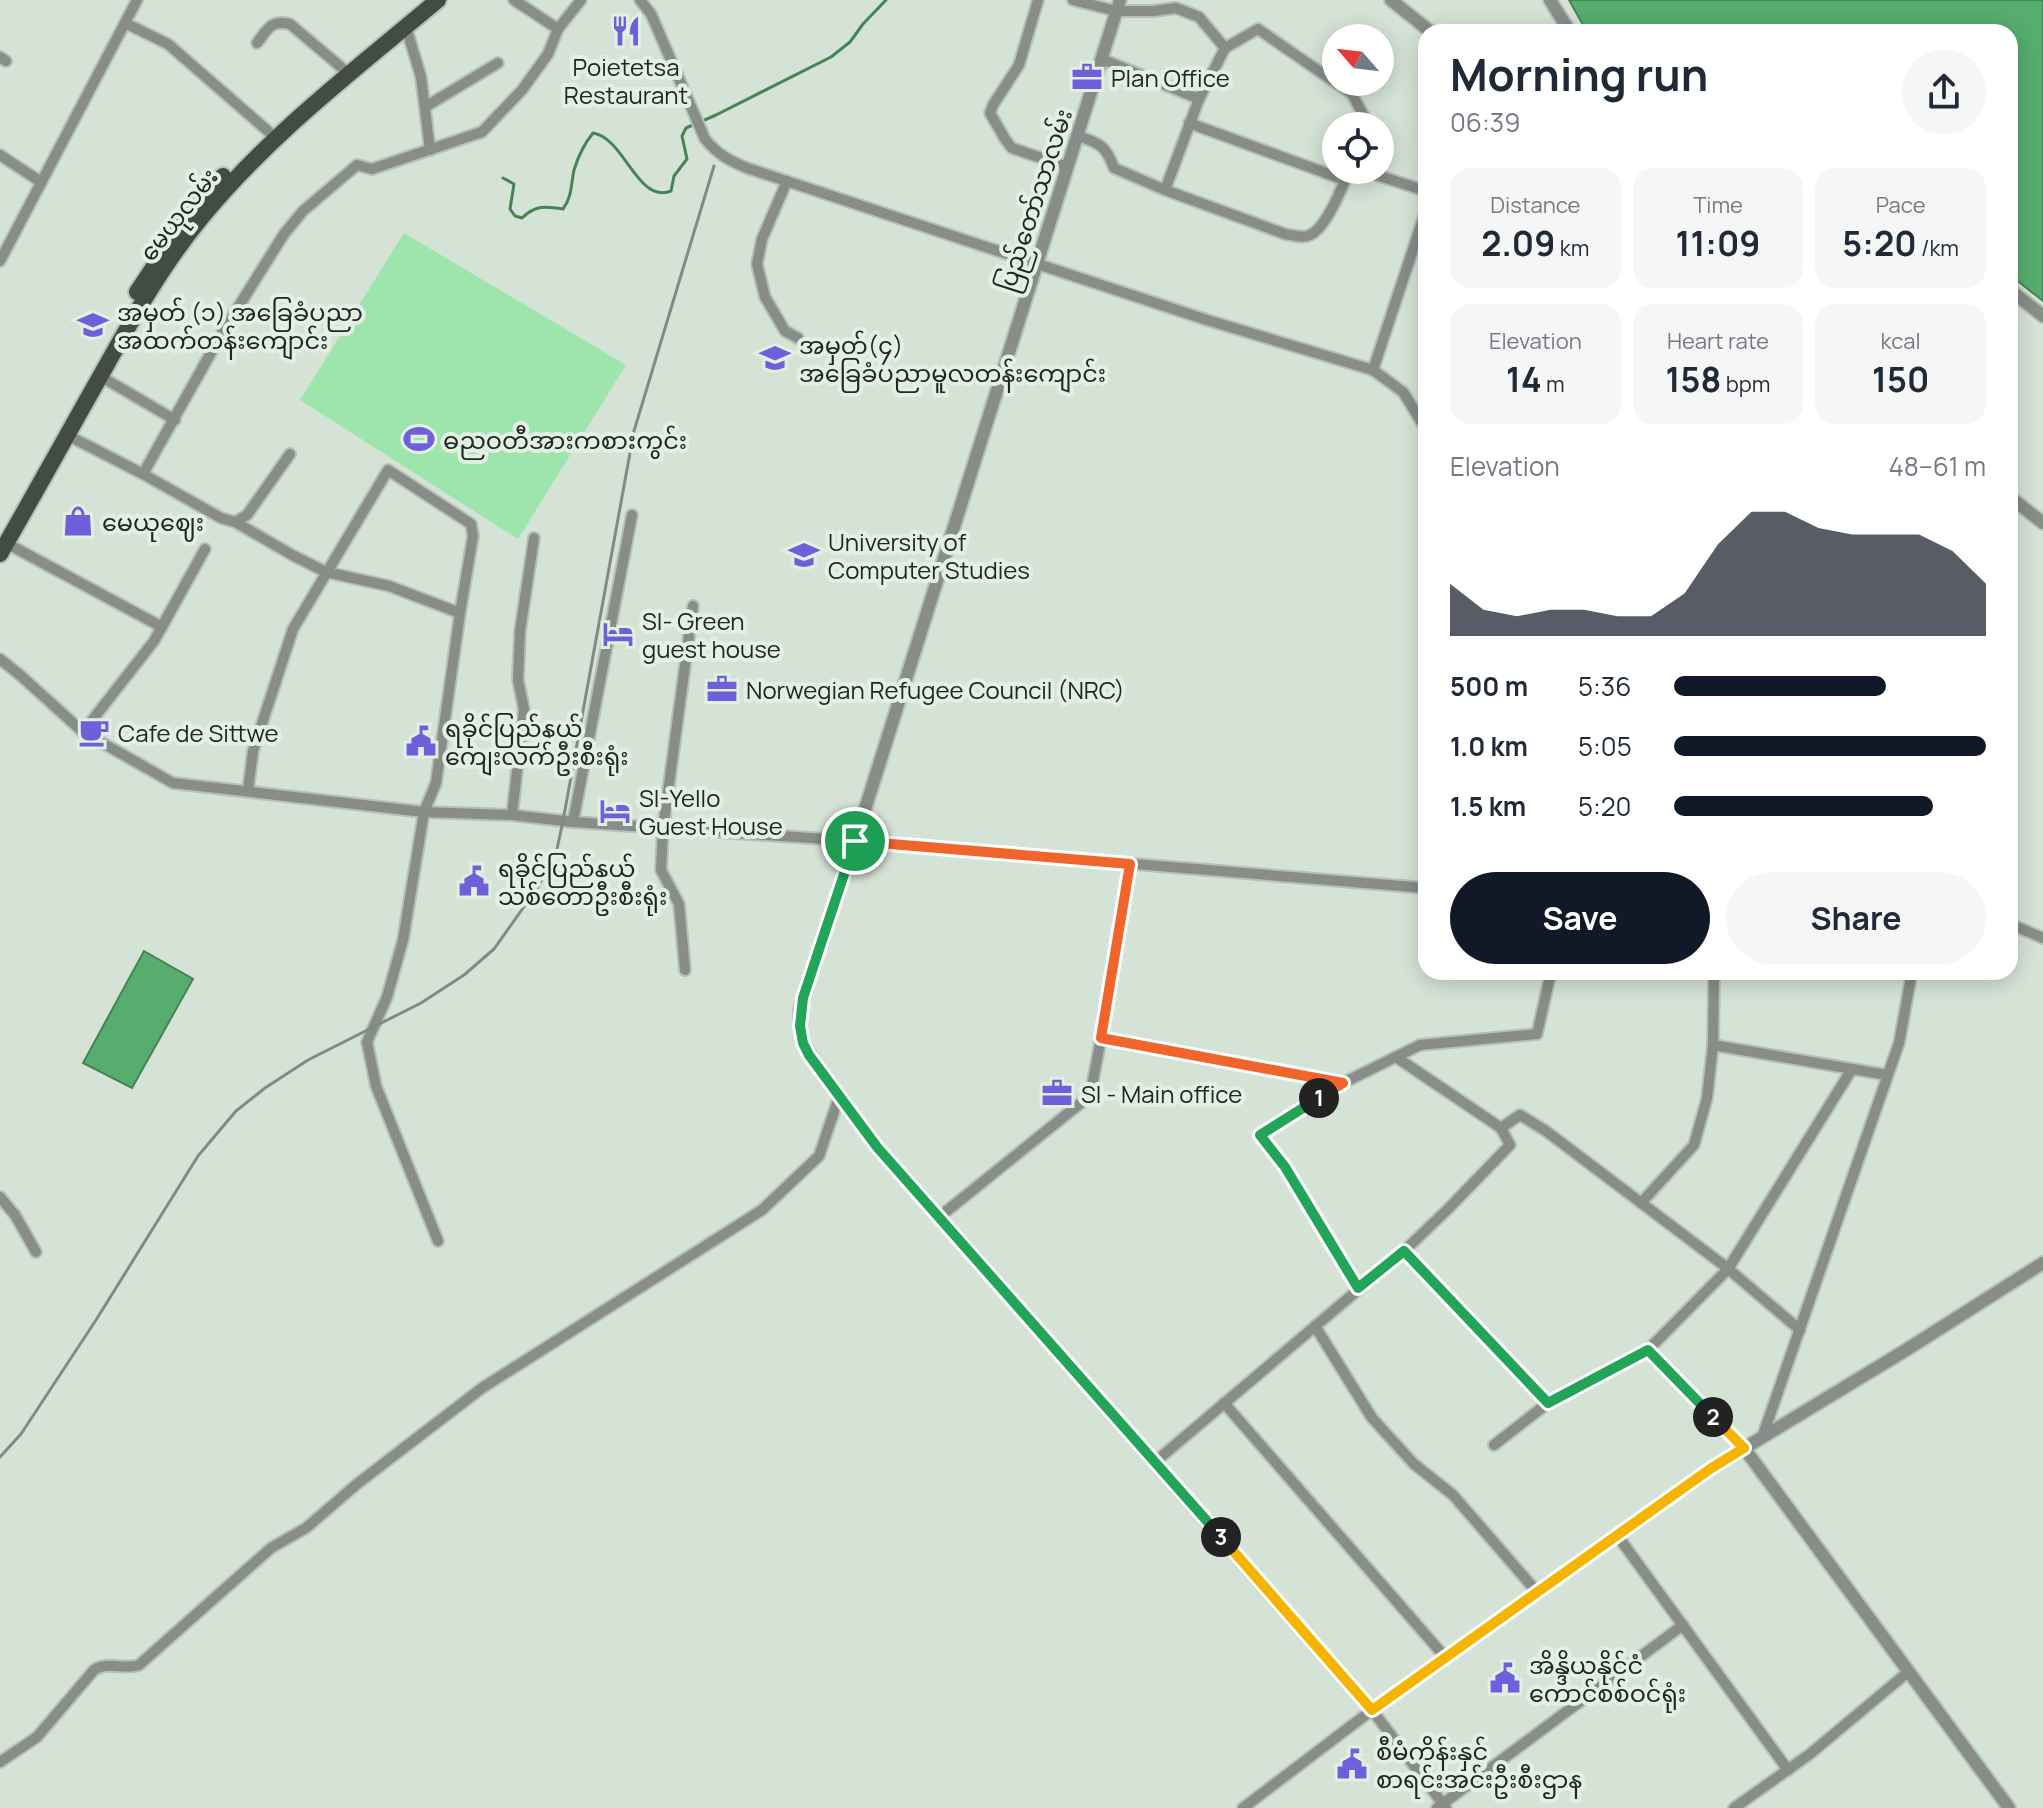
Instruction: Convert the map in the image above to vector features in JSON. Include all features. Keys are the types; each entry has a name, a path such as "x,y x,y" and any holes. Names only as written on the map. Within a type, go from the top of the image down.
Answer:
{"main road":[{"name":"မေယုလမ်း","path":"2,544 125,310 191,211 235,163 422,0"},
{"name":"မေယုလမ်း","path":"2,544 135,315 200,219 242,171 299,117 438,0"}],"street":[{"path":"0,261 137,0"},
{"path":"514,0 558,29"},
{"path":"143,474 222,333 284,234 303,211 357,165 372,169 482,132 522,90 548,54 558,29 581,0"},
{"path":"640,0 651,14 701,130 710,145 730,161 1207,320 1373,370 1403,392 1418,416"},
{"path":"651,14 653,0"},
{"path":"1038,0 1019,65 990,113 1012,148 1068,167"},
{"path":"1073,0 1153,11 1176,8 1199,17 1225,48"},
{"path":"1391,0 1421,24"},
{"path":"1550,0 1565,24"},
{"name":"ပြည်တော်သာလမ်း","path":"1118,6 803,998 800,1026 805,1048 877,1147 1372,1710"},
{"path":"125,23 168,44 269,132"},
{"path":"257,43 273,24 290,24 342,68"},
{"path":"406,27 421,77 430,150"},
{"path":"1165,190 1199,99 1225,48 1258,29 1352,94 1362,112"},
{"path":"1102,59 1199,99"},
{"path":"425,107 498,63"},
{"path":"1189,123 1322,167"},
{"path":"1078,136 1096,142 1107,151 1114,168 1285,234 1313,235 1323,223 1342,184"},
{"path":"0,155 41,182"},
{"path":"787,181 762,239 757,264 765,297 785,331 798,338"},
{"path":"1394,181 1418,188"},
{"path":"1373,370 1418,234"},
{"path":"2018,296 2043,316"},
{"path":"100,376 175,420"},
{"path":"67,435 326,572 389,586 460,613"},
{"path":"235,522 247,515 290,454"},
{"path":"248,790 253,751 293,629 388,470 471,524 473,536 436,783 424,812 403,940 387,997 367,1042 376,1086 438,1241"},
{"path":"2018,503 2043,523"},
{"path":"573,822 632,515"},
{"path":"512,815 524,709 518,680 520,631 534,538"},
{"path":"2,544 162,627"},
{"path":"83,732 154,641 205,549"},
{"path":"685,970 679,904 661,870 663,829 693,606"},
{"path":"0,659 83,732 173,783 424,812 512,815 663,829 855,841 1418,887"},
{"path":"938,1218 1082,1102 1092,1086 1130,864"},
{"path":"2018,927 2043,938"},
{"path":"1358,1288 1285,1167 1260,1135 1343,1083 1420,1045 1537,1034 1549,980"},
{"path":"1641,1203 1694,1145 1707,1098 1713,1045 1714,980"},
{"path":"1763,1435 1899,1043 1911,980"},
{"path":"1101,1038 1343,1083"},
{"path":"1713,1045 1887,1075"},
{"path":"1155,1462 1404,1251 1510,1145 1501,1128 1396,1057"},
{"path":"1494,1445 1548,1403 1648,1350 1728,1269 1852,1069"},
{"path":"0,1762 37,1737 94,1670 100,1666 131,1668 139,1665 271,1548 306,1528 357,1484 482,1388 762,1210 819,1156 839,1097"},
{"path":"1501,1128 1520,1115 1546,1131 1728,1269 1800,1330"},
{"path":"0,1197 15,1215 36,1252"},
{"path":"1404,1251 1548,1403"},
{"path":"1243,1808 1445,1657 1710,1469 2043,1263"},
{"path":"1315,1326 1372,1418 1414,1464 1453,1495 1537,1592"},
{"path":"1648,1350 1744,1448 2009,1808"},
{"path":"1224,1403 1445,1657"},
{"path":"1617,1535 1788,1770"},
{"path":"1372,1710 1442,1807 1683,1625"},
{"path":"1734,1808 1810,1754 1908,1672"}],"shaded area":[{"path":"1569,0 2043,0 2043,301 2018,281 2018,24 1582,24"},
{"path":"404,233 626,365 518,539 300,400"},
{"path":"144,951 193,979 132,1088 83,1063"}],"waterway":[{"path":"503,178 514,184 510,209 515,216 522,218 541,208 563,209 570,195 577,160 593,133 614,146 649,188 659,192 671,191 674,176 687,159 682,136 686,128 831,57 850,42 886,0"}],"railway":[{"path":"0,1457 21,1434 96,1320 198,1156 236,1111 308,1060 421,1003 464,975 494,949 538,887 557,849 563,821 634,431 714,166"}],"place":[{"name":"Poietetsa Restaurant","path":"626,31"},
{"name":"Plan Office","path":"1087,77"},
{"name":"အမှတ် (၁) အခြေခံပညာ အထက်တန်းကျောင်း","path":"93,325"},
{"name":"အမှတ်(၄) အခြေခံပညာမူလတန်းကျောင်း","path":"775,358"},
{"name":"ဓညဝတီအားကစားကွင်း","path":"419,439"},
{"name":"မေယုဈေး","path":"78,521"},
{"name":"University of Computer Studies","path":"804,555"},
{"name":"SI- Green guest house","path":"618,634"},
{"name":"Norwegian Refugee Council (NRC)","path":"722,689"},
{"name":"Cafe de Sittwe","path":"94,732"},
{"name":"ရခိုင်ပြည်နယ် ကျေးလက်ဦးစီးရုံး","path":"421,741"},
{"name":"SI-Yello Guest House","path":"615,811"},
{"name":"ရခိုင်ပြည်နယ် သစ်တောဦးစီးရုံး","path":"474,881"},
{"name":"SI - Main office","path":"1057,1093"},
{"name":"အိန္ဒိယနိုင်ငံ ကောင်စစ်ဝင်ရုံး","path":"1505,1678"},
{"name":"စီမံကိန်းနှင့် စာရင်းအင်းဦးစီးဌာန","path":"1352,1764"}],"route":[{"path":"855,841 1130,864 1101,1038 1343,1083 1260,1135 1285,1167 1358,1288 1404,1251 1548,1403 1648,1350 1744,1448 1710,1469 1372,1710 938,1218 877,1147 809,1055 803,1043 800,1011 855,841"}]}
